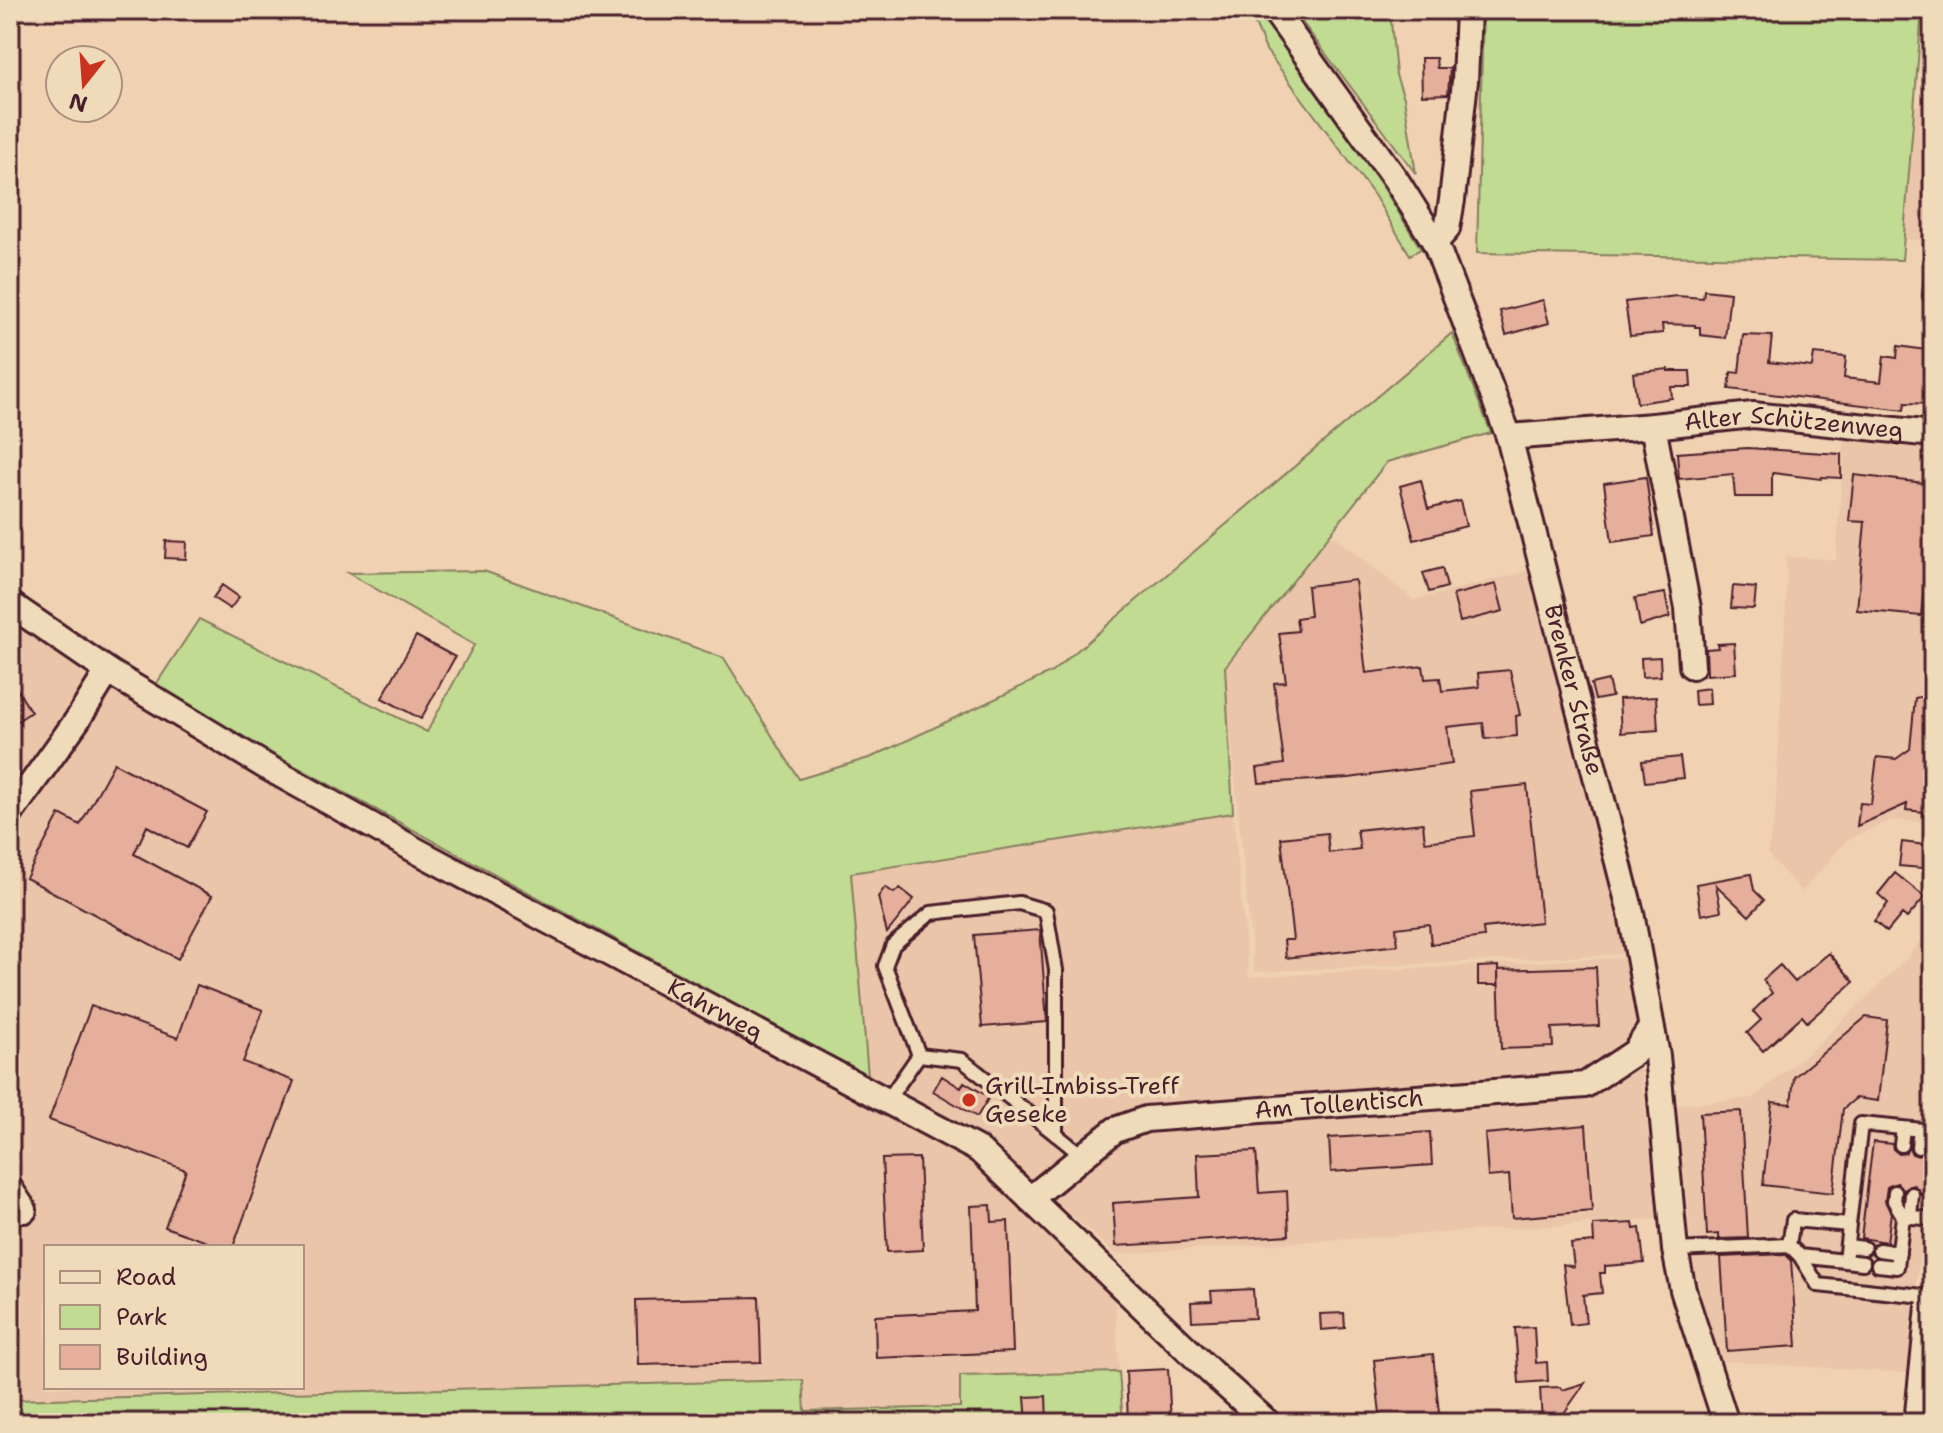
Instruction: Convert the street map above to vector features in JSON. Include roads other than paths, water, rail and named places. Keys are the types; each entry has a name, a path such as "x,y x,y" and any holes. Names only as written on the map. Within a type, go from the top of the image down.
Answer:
{"main road":[{"path":"1921,1423 1933,1307"}],"street":[{"name":"Brenker Straße","path":"1274,10 1387,168 1435,242 1509,437 1631,913 1662,1096 1669,1208 1675,1250 1683,1290 1726,1423"},
{"path":"1435,242 1447,229 1452,200 1461,136 1468,10"},
{"name":"Alter Schützenweg","path":"1509,437 1753,415 1933,434"},
{"name":"Alter Schützenweg","path":"1653,426 1688,608 1692,666"},
{"name":"Kahrweg","path":"10,604 108,671 265,766 417,851 979,1150 1268,1423"},
{"path":"10,814 108,671"},
{"name":"Am Tollentisch","path":"1030,1199 1115,1130 1146,1119 1585,1085 1635,1052 1651,1028"},
{"path":"10,1189 24,1210"}],"lane":[{"path":"1930,296 1933,268"},
{"path":"919,1055 885,966 893,945 931,913 1019,903 1046,911 1056,970 1056,1135"},
{"path":"887,1101 919,1055"},
{"path":"919,1055 962,1060 1083,1156"},
{"path":"1845,1261 1861,1124 1926,1130 1918,1147"},
{"path":"1901,1145 1903,1128"},
{"path":"1895,1192 1894,1201 1906,1216 1933,1219"},
{"path":"1878,1265 1897,1267 1912,1194"},
{"path":"1789,1245 1793,1220 1849,1225"},
{"path":"1675,1250 1789,1245 1800,1256 1818,1285 1933,1297"},
{"path":"1847,1246 1864,1248"},
{"path":"1879,1250 1899,1253"},
{"path":"1800,1256 1863,1263"}],"place":[{"name":"Grill-Imbiss-Treff Geseke","path":"969,1100"}]}
